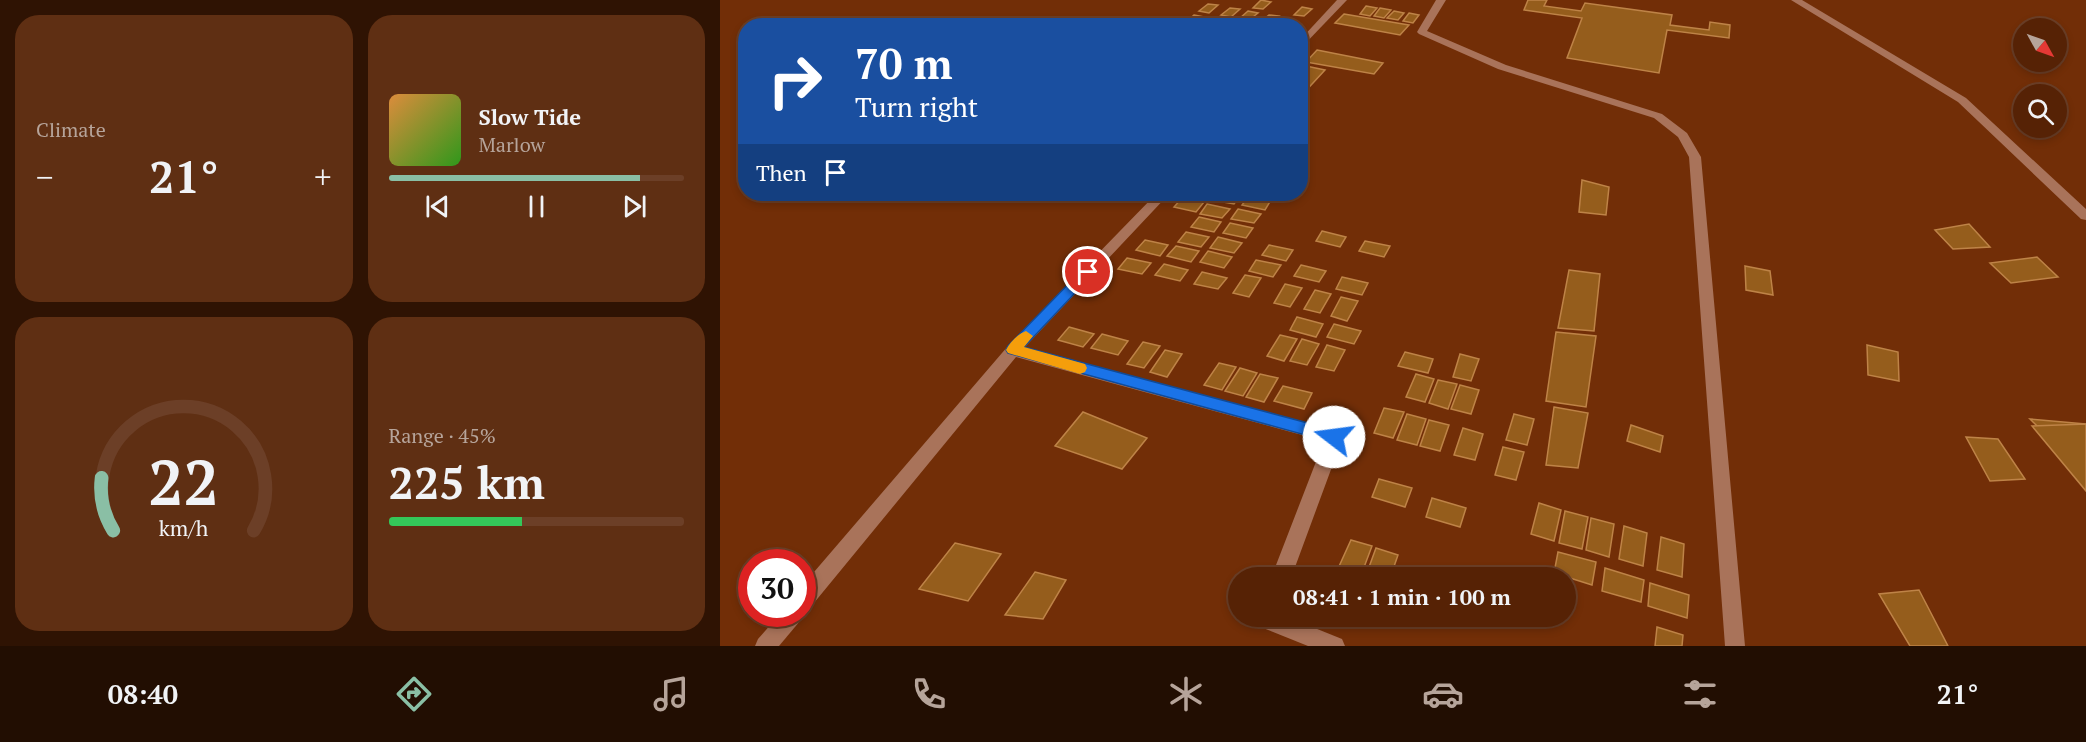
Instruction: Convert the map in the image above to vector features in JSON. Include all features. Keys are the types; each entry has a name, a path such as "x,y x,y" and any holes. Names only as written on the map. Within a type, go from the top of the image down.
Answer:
{"street":[{"path":"1308,37 1342,0"},
{"path":"1441,0 1422,32 1502,67 1658,116 1683,135 1695,157 1735,646"},
{"path":"1796,0 1962,100 2086,216"},
{"path":"816,585 1013,350 1156,201"},
{"path":"1013,350 1334,437 1285,567"},
{"path":"765,646 782,627"},
{"path":"1286,627 1335,646"}],"building":[{"path":"1261,0 1271,2 1263,9 1253,8"},
{"path":"1528,0 1547,0 1544,6 1581,11 1585,3 1672,15 1670,25 1709,30 1710,22 1730,25 1729,38 1667,30 1659,73 1567,58 1582,18 1524,10"},
{"path":"1208,4 1218,5 1209,13 1199,11"},
{"path":"1366,6 1377,8 1370,16 1360,14"},
{"path":"1302,7 1312,9 1304,16 1294,15"},
{"path":"1230,8 1240,9 1231,17 1221,15"},
{"path":"1380,8 1391,10 1384,18 1374,16"},
{"path":"1248,11 1258,13 1252,18 1240,18"},
{"path":"1394,11 1404,13 1398,20 1387,18"},
{"path":"1409,13 1419,15 1413,23 1403,21"},
{"path":"1344,14 1409,25 1400,35 1335,23"},
{"path":"1194,15 1204,17 1203,18 1191,18"},
{"path":"1269,15 1279,16 1277,18 1265,18"},
{"path":"1317,50 1383,63 1374,74 1308,62"},
{"path":"1308,66 1325,70 1308,88"},
{"path":"1582,180 1609,187 1606,215 1579,212"},
{"path":"1179,201 1204,202 1196,212 1174,207"},
{"path":"1218,201 1236,201 1234,204"},
{"path":"1245,201 1270,201 1265,210 1242,205"},
{"path":"1207,204 1230,209 1222,218 1200,214"},
{"path":"1238,209 1261,214 1254,223 1231,219"},
{"path":"1199,217 1221,222 1214,232 1191,227"},
{"path":"1230,223 1253,228 1246,238 1223,233"},
{"path":"1969,224 1990,247 1953,249 1935,230"},
{"path":"1322,231 1346,237 1340,247 1316,241"},
{"path":"1186,232 1209,237 1201,247 1178,242"},
{"path":"1218,237 1242,243 1234,253 1210,248"},
{"path":"1145,240 1168,245 1160,256 1136,250"},
{"path":"1365,241 1390,246 1384,257 1359,251"},
{"path":"1269,245 1293,250 1286,261 1262,255"},
{"path":"1176,246 1199,251 1191,262 1167,256"},
{"path":"1208,251 1232,257 1224,268 1200,262"},
{"path":"2037,257 2058,277 2011,283 1990,263"},
{"path":"1127,258 1151,263 1142,274 1118,269"},
{"path":"1256,260 1281,265 1273,277 1249,271"},
{"path":"1164,264 1188,270 1180,281 1155,275"},
{"path":"1301,265 1326,271 1319,282 1294,276"},
{"path":"1745,266 1770,271 1773,295 1746,290"},
{"path":"1569,270 1600,274 1594,331 1558,328"},
{"path":"1202,272 1227,278 1218,289 1194,284"},
{"path":"1245,275 1261,278 1249,297 1233,293"},
{"path":"1342,277 1368,283 1362,295 1336,289"},
{"path":"1285,284 1302,288 1290,307 1274,303"},
{"path":"1315,290 1331,294 1320,313 1304,309"},
{"path":"1341,297 1358,301 1347,321 1331,316"},
{"path":"1297,317 1323,324 1316,337 1290,330"},
{"path":"1334,324 1361,331 1354,344 1327,337"},
{"path":"1069,327 1094,334 1083,347 1058,340"},
{"path":"1556,332 1596,336 1586,407 1546,401"},
{"path":"1102,334 1128,341 1118,355 1091,348"},
{"path":"1280,335 1297,339 1284,361 1267,356"},
{"path":"1302,339 1319,344 1307,365 1290,361"},
{"path":"1143,342 1160,346 1144,368 1127,364"},
{"path":"1327,345 1345,350 1334,371 1316,367"},
{"path":"1867,345 1898,352 1899,381 1868,375"},
{"path":"1165,350 1182,354 1167,377 1150,372"},
{"path":"1405,352 1433,359 1428,373 1398,366"},
{"path":"1460,354 1479,359 1471,381 1453,377"},
{"path":"1219,363 1236,367 1222,390 1204,385"},
{"path":"1240,368 1257,373 1243,396 1225,391"},
{"path":"1260,374 1278,378 1264,402 1246,397"},
{"path":"1416,374 1434,379 1425,402 1406,397"},
{"path":"1438,380 1457,384 1448,409 1429,403"},
{"path":"1460,385 1479,390 1471,414 1451,409"},
{"path":"1283,386 1312,393 1304,409 1274,401"},
{"path":"1554,407 1588,413 1578,468 1546,465"},
{"path":"1384,408 1404,412 1393,438 1374,433"},
{"path":"1083,412 1147,438 1122,469 1055,446"},
{"path":"1407,414 1426,419 1417,445 1397,440"},
{"path":"1514,414 1534,419 1527,445 1506,440"},
{"path":"2030,419 2086,424 2086,484 2080,468"},
{"path":"1429,420 1449,425 1440,451 1420,446"},
{"path":"2086,424 2086,491 2032,426"},
{"path":"1631,425 1663,436 1660,452 1627,441"},
{"path":"1463,428 1483,434 1475,460 1454,455"},
{"path":"1966,437 1998,439 2025,479 1990,481"},
{"path":"1503,447 1524,452 1516,480 1495,475"},
{"path":"1379,479 1412,488 1405,507 1372,497"},
{"path":"1432,498 1466,508 1460,527 1426,517"},
{"path":"1539,503 1561,510 1554,541 1531,534"},
{"path":"1565,511 1588,517 1582,549 1559,543"},
{"path":"1591,518 1614,524 1609,557 1586,550"},
{"path":"1624,526 1647,533 1643,566 1619,559"},
{"path":"1661,537 1684,544 1682,577 1657,570"},
{"path":"1351,540 1372,546 1364,567 1339,567"},
{"path":"955,543 1001,554 968,601 919,589"},
{"path":"1376,548 1398,555 1394,567 1369,567"},
{"path":"1558,552 1596,562 1592,585 1576,580 1576,567 1555,567"},
{"path":"1605,568 1644,580 1641,602 1602,591"},
{"path":"1035,572 1066,580 1043,619 1005,615"},
{"path":"1650,583 1689,595 1687,618 1648,606"},
{"path":"1919,590 1948,646 1910,646 1879,594"},
{"path":"1657,627 1683,635 1682,646 1655,646"}],"slow traffic":[{"path":"1026,336 1013,350 1080,368"}],"route":[{"path":"1088,272 1013,350 1334,437"}]}
